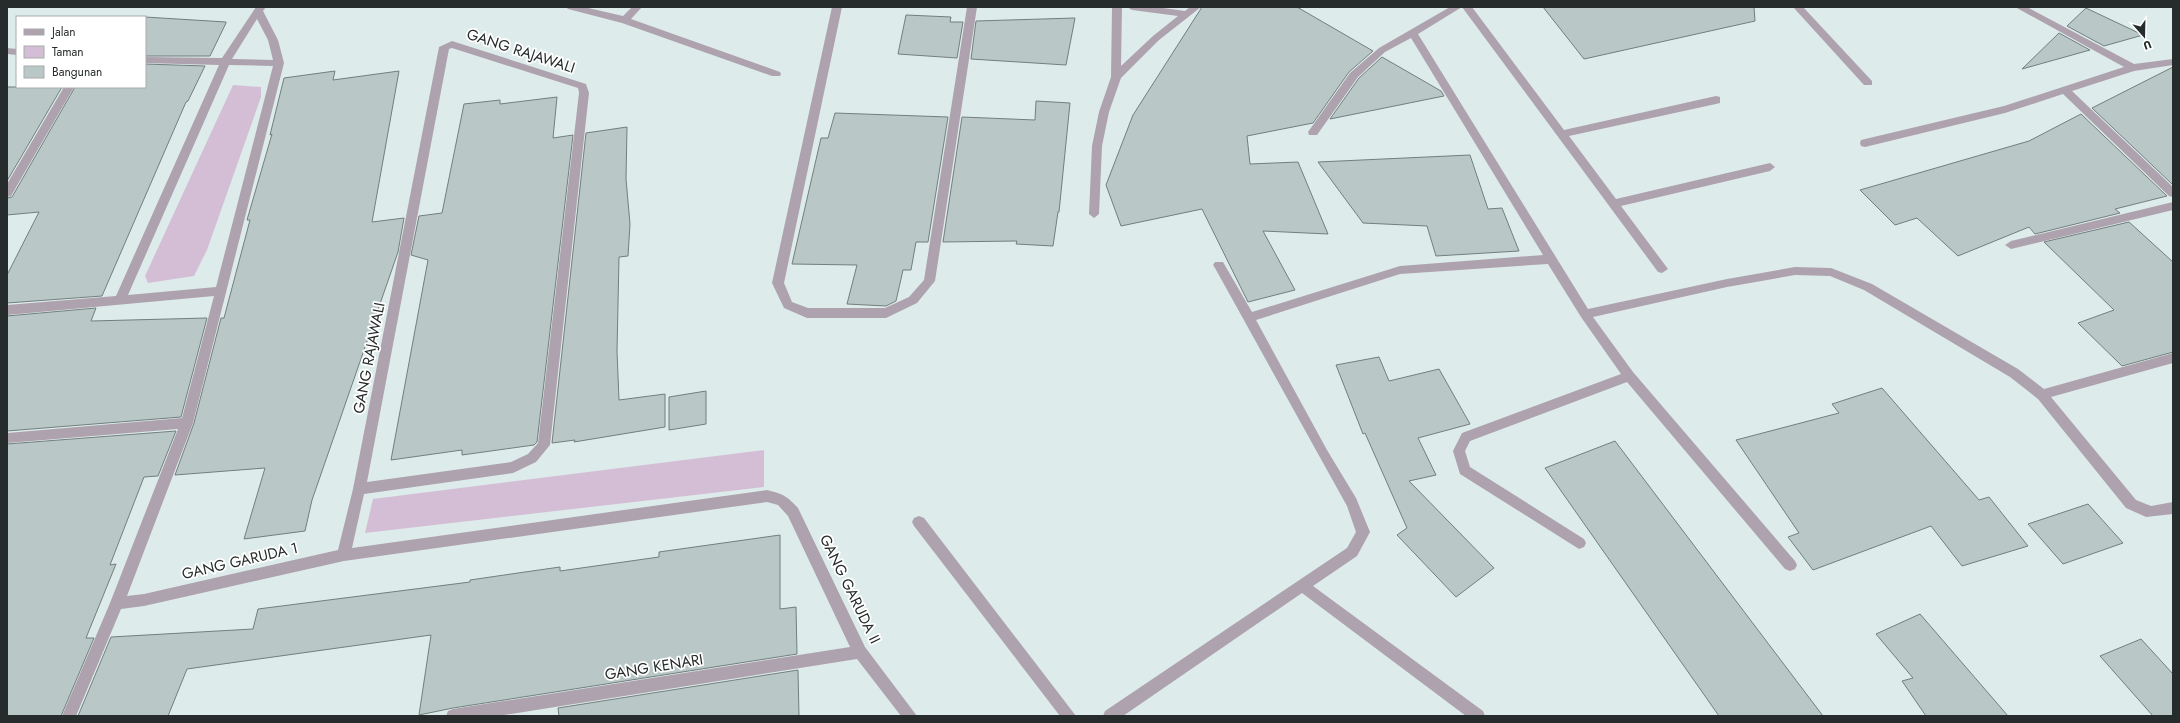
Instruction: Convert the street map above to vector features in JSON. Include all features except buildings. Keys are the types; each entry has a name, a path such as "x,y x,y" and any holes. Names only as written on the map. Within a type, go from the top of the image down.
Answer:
{"street":[{"path":"571,7 625,20 776,74"},
{"path":"625,20 637,7"},
{"path":"837,7 778,283 788,305 807,313 886,313 913,300 929,281 972,7"},
{"path":"1094,214 1097,146 1104,112 1116,77 1117,7"},
{"path":"1132,7 1185,14"},
{"path":"1116,77 1156,38 1185,14 1196,7"},
{"path":"1313,132 1354,75 1382,50 1457,7"},
{"path":"1467,7 1564,134 1662,269"},
{"path":"1798,7 1868,83"},
{"path":"2020,7 2133,68"},
{"path":"121,298 225,62 259,9"},
{"path":"70,716 117,603 187,423 279,64 273,40 259,9"},
{"path":"1412,32 1585,314 1629,376 1790,564"},
{"name":"GANG RAJAWALI","path":"452,44 582,86 584,89 544,445 532,458 513,467 359,489 444,47 452,44"},
{"path":"146,60 279,64"},
{"path":"1865,143 1966,120 2133,68 2173,62"},
{"path":"7,193 68,88"},
{"path":"2065,90 2173,193"},
{"path":"1564,134 1716,100"},
{"path":"1615,203 1770,167"},
{"path":"2011,245 2173,206"},
{"path":"1250,317 1400,270 1552,259"},
{"path":"1110,716 1352,552 1363,532 1360,516 1334,474 1250,317 1219,265"},
{"path":"1585,314 1727,283 1795,271 1831,272 1868,287 2014,373 2042,395 2131,504 2142,511 2154,512 2173,508"},
{"path":"7,310 121,298 220,291"},
{"path":"2042,395 2173,358"},
{"path":"1579,543 1465,470 1459,451 1466,437 1629,376"},
{"path":"7,438 187,423"},
{"path":"344,555 359,489"},
{"name":"GANG GARUDA 1","path":"117,603 144,600 344,555 767,496 782,500 793,512"},
{"name":"GANG GARUDA II","path":"793,512 860,652 910,716"},
{"path":"918,522 1069,716"},
{"path":"1303,586 1478,716"},
{"name":"GANG KENARI","path":"453,716 860,652"}],"green space":[{"path":"233,85 261,87 261,97 207,250 194,276 148,283 145,276"},
{"path":"764,450 764,487 365,533 373,499"}]}
